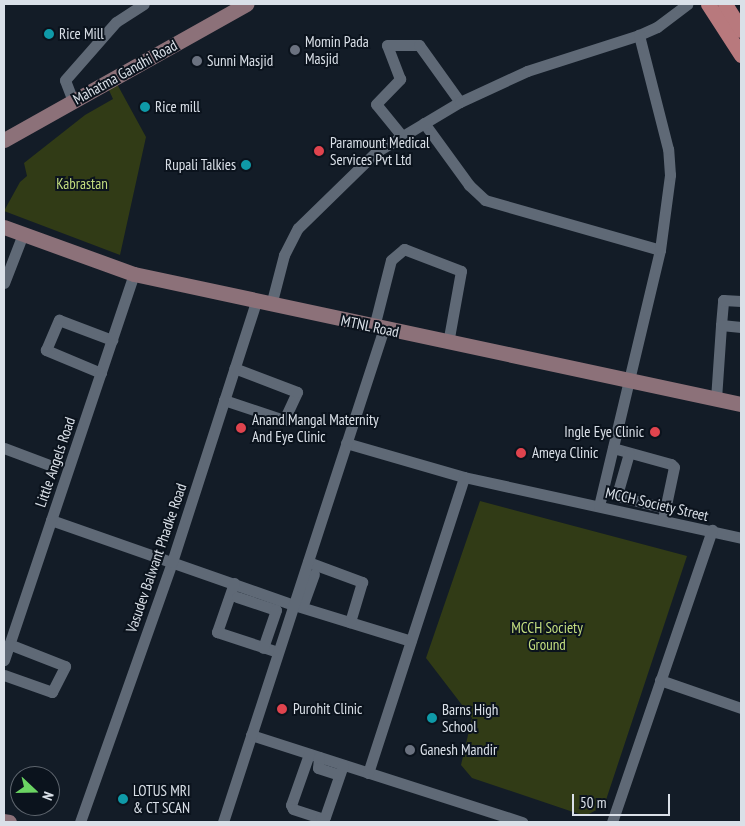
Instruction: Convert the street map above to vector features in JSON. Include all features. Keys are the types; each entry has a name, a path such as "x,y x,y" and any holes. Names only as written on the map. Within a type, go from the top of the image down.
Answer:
{"main road":[{"path":"708,4 741,55"},
{"path":"725,4 741,30"}],"street":[{"path":"73,101 65,80 116,22 144,4"},
{"name":"Mahatma Gandhi Road","path":"4,140 246,4"},
{"path":"271,305 284,255 298,228 357,167 402,136 460,102 527,71 639,35 656,27 687,4"},
{"path":"600,506 660,250 670,162 639,35"},
{"path":"402,136 376,104 400,80 387,45 419,45 460,102"},
{"path":"424,123 469,185 485,200 548,220 660,250"},
{"name":"MTNL Road","path":"4,226 134,274 256,302 741,404"},
{"path":"4,284 23,234"},
{"path":"223,822 278,652 302,604 315,567 346,444 379,327 391,260 404,250 461,271 448,343"},
{"name":"Little Angels Road","path":"4,660 134,274"},
{"path":"716,399 723,300 741,300"},
{"name":"Vasudev Balwant Phadke Road","path":"80,822 172,562 256,302"},
{"path":"101,373 46,350 59,320 108,351"},
{"path":"721,325 741,327"},
{"path":"224,400 284,420 297,392 234,368"},
{"name":"MCCH Society Street","path":"346,444 464,477 600,506 638,508 664,514 712,530 612,822"},
{"path":"4,448 47,464"},
{"path":"614,448 671,464 674,467 664,514"},
{"path":"629,453 619,493 638,508"},
{"path":"609,469 623,473"},
{"path":"368,773 464,477"},
{"path":"51,520 234,584 302,604 350,622 411,641"},
{"path":"712,530 741,538"},
{"path":"315,567 362,582 350,622"},
{"path":"234,584 218,632 278,652"},
{"path":"237,597 276,610 302,604"},
{"path":"263,648 276,610"},
{"path":"4,675 52,692 65,666 9,644"},
{"path":"660,680 741,708"},
{"path":"251,735 314,756 341,770 368,773 490,817 522,822"},
{"path":"314,756 292,805 293,808 325,817 341,770"},
{"path":"4,821 9,822"}],"green space":[{"name":"Kabrastan","path":"117,84 146,137 120,255 4,211 20,182 27,176 24,163 85,115 113,99 108,88"},
{"name":"MCCH Society Ground","path":"480,501 687,556 604,806 585,816 472,778 461,765 472,718 426,658"}],"place":[{"name":"Rice Mill","path":"49,34"},
{"name":"Momin Pada Masjid","path":"295,50"},
{"name":"Sunni Masjid","path":"197,61"},
{"name":"Rice mill","path":"145,107"},
{"name":"Paramount Medical Services Pvt Ltd","path":"319,151"},
{"name":"Rupali Talkies","path":"246,165"},
{"name":"Anand Mangal Maternity And Eye Clinic","path":"241,428"},
{"name":"Ingle Eye Clinic","path":"655,432"},
{"name":"Ameya Clinic","path":"521,453"},
{"name":"Purohit Clinic","path":"282,709"},
{"name":"Barns High School","path":"432,718"},
{"name":"Ganesh Mandir","path":"410,750"},
{"name":"LOTUS MRI & CT SCAN","path":"123,799"}]}
